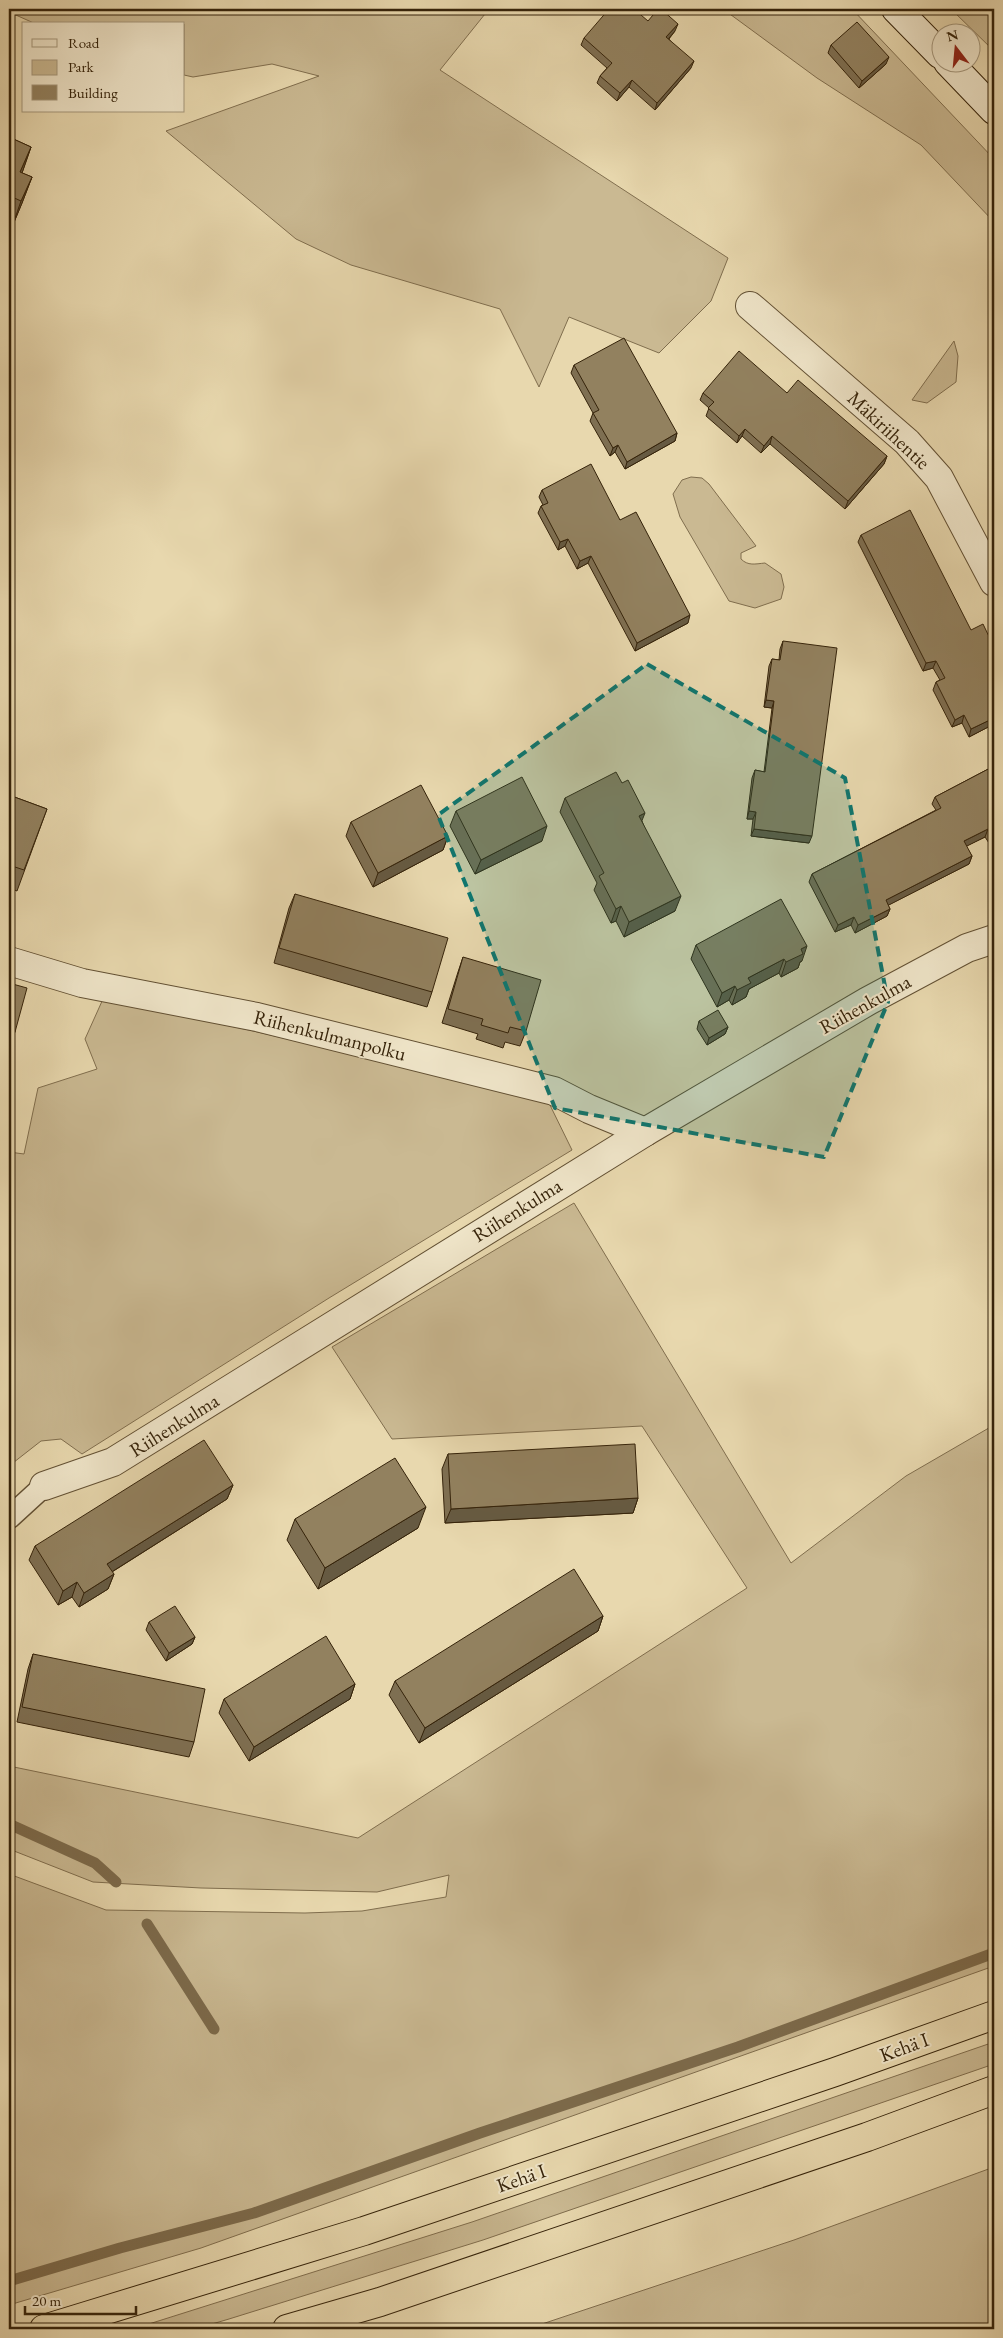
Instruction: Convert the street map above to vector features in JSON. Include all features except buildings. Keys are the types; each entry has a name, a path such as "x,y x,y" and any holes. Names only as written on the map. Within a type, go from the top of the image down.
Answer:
{"highway":[{"name":"Kehä I","path":"44,2329 364,2231 834,2072 994,2015"},
{"path":"287,2329 389,2298 867,2137 994,2090"}],"street":[{"path":"896,9 930,44"},
{"path":"958,72 994,110"},
{"name":"Mäkiriihentie","path":"750,306 913,449 939,478 994,582"},
{"name":"Riihenkulma","path":"44,1486 113,1462 645,1132 868,1000 967,948 994,939"},
{"name":"Riihenkulmanpolku","path":"9,960 82,983 257,1016 554,1090 588,1109 645,1132"}],"lane":[{"path":"9,1518 44,1486"}],"highlighted area":[{"path":"647,664 845,778 888,1002 824,1157 555,1108 438,815"}],"green space":[{"path":"9,9 489,9 440,70 728,258 711,301 659,353 569,317 539,387 500,309 351,265 296,239 166,131 319,76 272,64 193,77 185,75 185,22 32,22 9,12"},
{"path":"723,9 852,9 994,159 994,222 921,145 817,78"},
{"path":"951,9 984,9 994,19 994,51 980,37 980,22 964,22"},
{"path":"954,341 958,356 956,382 927,403 912,400"},
{"path":"691,477 702,478 709,484 756,546 741,553 741,559 749,564 765,563 781,574 784,587 781,599 755,608 729,601 680,517 673,494 682,480"},
{"path":"103,999 249,1030 547,1099 572,1150 329,1298 82,1454 61,1439 41,1441 9,1466 9,1152 24,1154 38,1088 97,1069 85,1039"},
{"path":"574,1203 791,1563 906,1476 994,1425 994,1966 201,2248 9,2305 9,1874 106,1910 305,1913 362,1911 446,1897 449,1875 377,1892 201,1888 93,1882 9,1849 9,1766 358,1838 747,1588 642,1426 392,1439 332,1347"},
{"path":"994,2042 994,2064 483,2240 195,2329 133,2329 472,2222"},
{"path":"994,2167 994,2329 527,2329 794,2240"}],"waterway":[{"path":"9,1824 95,1863 116,1882"},
{"path":"147,1924 214,2029"},
{"path":"9,2281 120,2248 254,2213 480,2133 738,2047 994,1953"}]}
